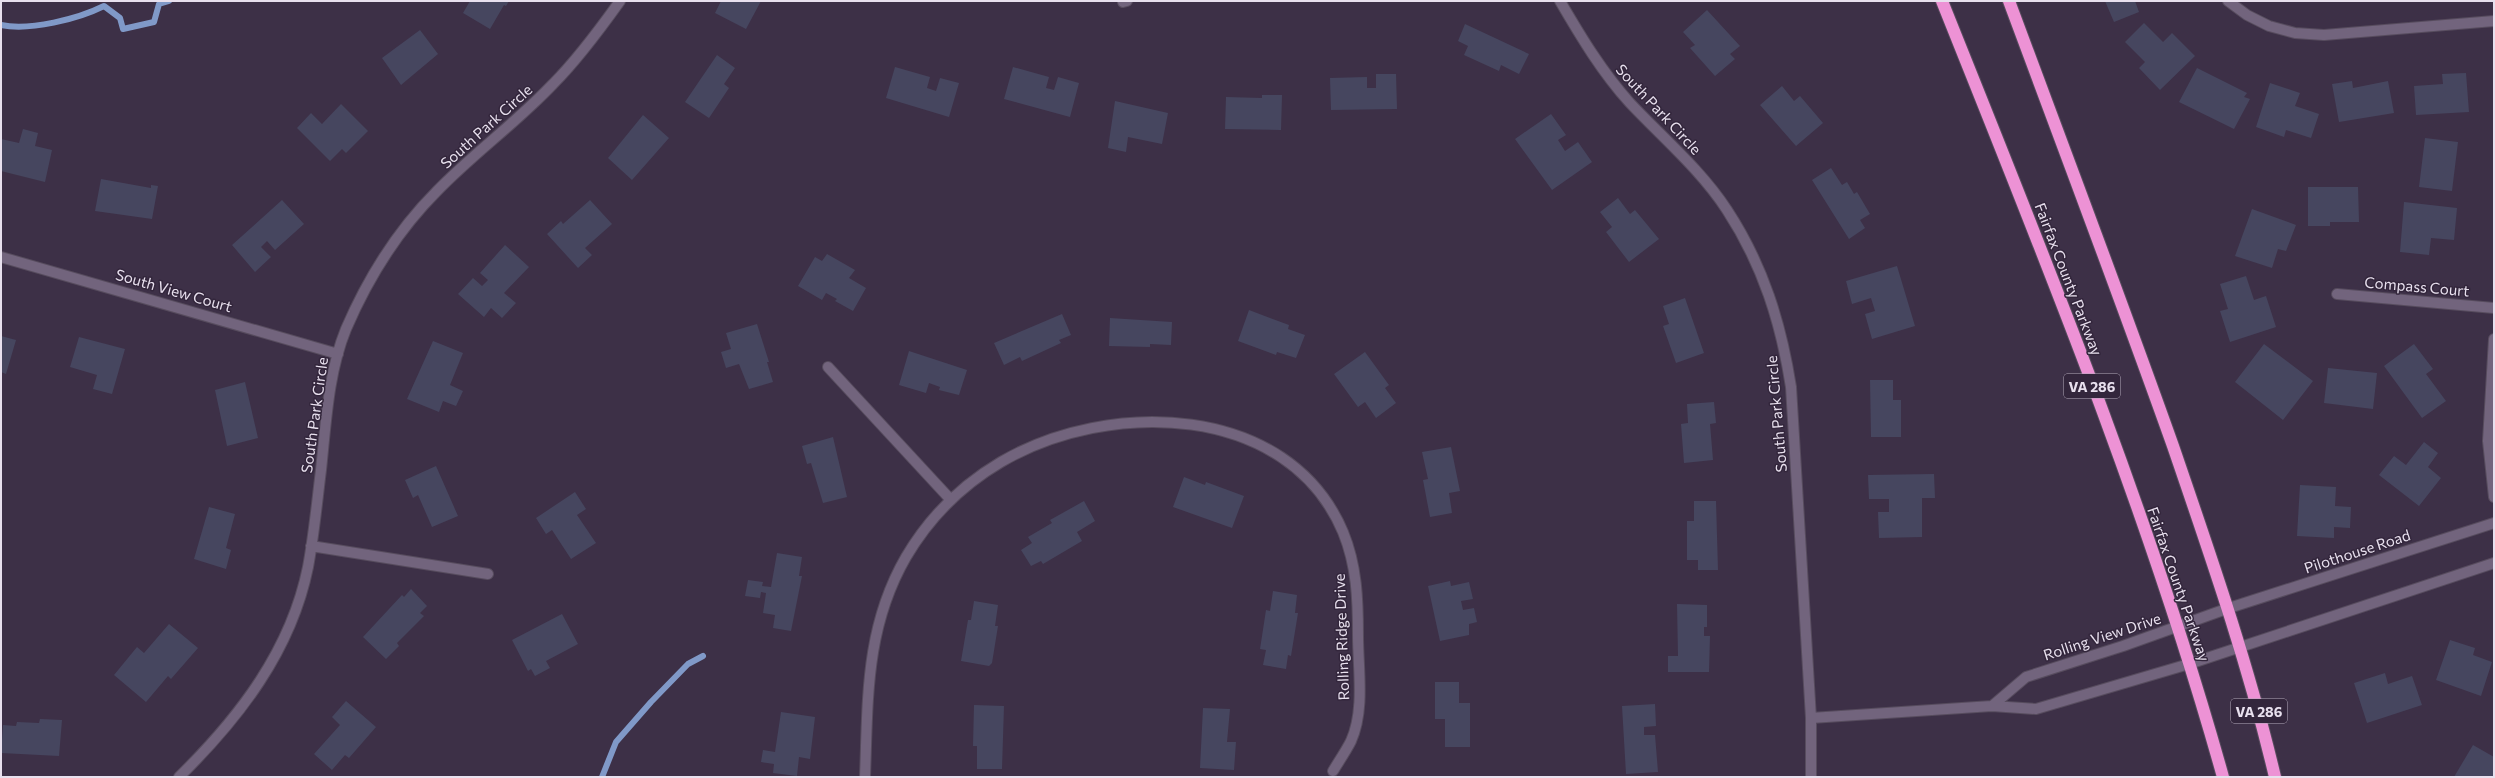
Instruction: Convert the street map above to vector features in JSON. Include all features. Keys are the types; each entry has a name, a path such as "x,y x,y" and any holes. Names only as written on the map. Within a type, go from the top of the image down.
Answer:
{"highway":[{"name":"Fairfax County Parkway","path":"1942,1 2022,200 2113,439 2178,626 2223,777"},
{"name":"VA 286","path":"2009,1 2130,324 2229,608 2258,706 2275,777"}],"street":[{"name":"South Park Circle","path":"180,777 227,728 268,670 288,629 299,599 311,546 330,390 338,354 346,330 376,270 410,221 438,190 521,116 556,82 620,1"},
{"name":"South Park Circle","path":"1560,1 1604,72 1629,102 1693,167 1727,209 1752,252 1770,294 1784,342 1791,387 1811,718 1811,777"},
{"path":"2228,1 2247,15 2269,26 2302,33 2324,35 2494,21"},
{"name":"South View Court","path":"1,257 338,354"},
{"name":"Compass Court","path":"2337,294 2494,308"},
{"path":"2494,338 2488,441 2494,497"},
{"path":"828,367 951,500"},
{"name":"Rolling Ridge Drive","path":"865,777 869,673 879,621 891,588 907,557 928,526 951,500 980,476 1020,452 1059,437 1100,427 1151,422 1205,427 1265,446 1284,457 1312,484 1323,497 1342,530 1354,567 1357,592 1359,708 1351,741 1333,771"},
{"name":"Pilothouse Road","path":"2229,608 2494,523"},
{"path":"311,546 488,574"},
{"path":"1811,718 1992,706 2036,709 2189,664 2494,563"},
{"name":"Rolling View Drive","path":"1992,706 2026,677 2229,608"}],"building":[{"path":"470,1 509,1 506,6 504,5 490,29 463,13"},
{"path":"721,1 761,1 746,29 715,13"},
{"path":"2105,1 2135,1 2139,12 2114,22"},
{"path":"1707,10 1740,46 1730,54 1735,59 1715,76 1690,48 1695,45 1683,32"},
{"path":"2144,23 2163,42 2172,33 2195,56 2160,90 2139,68 2145,62 2125,42"},
{"path":"1465,24 1529,54 1519,74 1501,65 1499,71 1464,55 1468,46 1458,41"},
{"path":"420,30 438,54 401,85 382,58"},
{"path":"717,55 735,68 724,84 729,88 709,118 685,102"},
{"path":"895,67 930,77 927,88 936,91 940,78 959,83 949,117 886,98"},
{"path":"1013,67 1049,77 1046,88 1054,90 1058,77 1079,83 1070,117 1004,99"},
{"path":"2197,68 2247,93 2244,97 2250,99 2234,129 2179,102"},
{"path":"2466,73 2469,112 2416,115 2414,86 2443,84 2442,74"},
{"path":"1376,74 1396,74 1397,109 1331,110 1330,78 1367,77 1367,88 1376,88"},
{"path":"2352,81 2353,88 2388,81 2394,113 2339,122 2332,84"},
{"path":"2270,83 2300,93 2295,106 2319,114 2311,138 2286,130 2284,137 2256,127"},
{"path":"1782,86 1794,101 1800,96 1823,123 1796,146 1760,105"},
{"path":"1262,95 1282,95 1281,130 1225,129 1226,97 1262,98"},
{"path":"1115,101 1168,113 1162,144 1128,137 1126,152 1108,148"},
{"path":"341,104 368,131 346,153 342,149 330,161 297,128 311,113 322,124"},
{"path":"1551,114 1566,135 1558,140 1565,151 1578,142 1592,162 1552,190 1515,139"},
{"path":"643,115 669,138 632,180 608,158"},
{"path":"23,129 38,133 35,146 52,150 45,182 1,171 1,139 19,143"},
{"path":"2425,138 2458,142 2452,191 2419,187"},
{"path":"1831,168 1842,185 1847,182 1854,194 1857,192 1870,214 1860,220 1865,228 1849,239 1812,180"},
{"path":"101,179 151,188 151,185 158,186 152,219 95,211"},
{"path":"2308,187 2358,187 2359,222 2330,222 2330,226 2308,226"},
{"path":"1618,198 1630,214 1635,210 1659,239 1629,262 1606,232 1612,227 1600,212"},
{"path":"282,200 304,224 275,250 267,241 261,247 271,257 255,272 232,245"},
{"path":"590,200 612,224 585,248 592,255 578,268 547,234 561,221 563,224"},
{"path":"2404,202 2457,208 2454,240 2431,238 2429,255 2400,252"},
{"path":"2252,209 2296,225 2286,251 2278,249 2272,268 2235,256"},
{"path":"505,245 529,267 504,293 516,303 502,318 491,308 484,317 458,294 473,278 482,286 488,280 480,273"},
{"path":"827,254 855,270 849,278 866,288 853,311 835,301 837,299 826,293 822,300 798,286 815,257 822,261"},
{"path":"1897,266 1915,326 1872,339 1865,314 1875,311 1871,298 1852,304 1846,281"},
{"path":"2246,276 2254,300 2266,296 2276,327 2230,342 2220,311 2228,309 2220,284"},
{"path":"1685,298 1704,353 1676,363 1663,326 1669,324 1663,306"},
{"path":"1249,310 1289,325 1288,329 1305,335 1296,358 1277,352 1276,355 1238,341"},
{"path":"1062,314 1071,335 1059,340 1061,343 1022,361 1020,357 1004,365 994,343"},
{"path":"1110,318 1172,322 1171,345 1150,344 1150,347 1109,346"},
{"path":"757,324 769,362 767,362 773,382 749,389 739,364 726,368 721,352 731,349 726,333"},
{"path":"1,336 16,340 6,374 1,372"},
{"path":"79,337 125,349 112,394 93,389 97,375 70,367"},
{"path":"433,341 463,353 450,385 463,391 456,406 443,401 439,412 407,399"},
{"path":"2264,344 2313,381 2283,420 2235,382"},
{"path":"2414,344 2433,369 2426,374 2446,401 2422,418 2384,366"},
{"path":"909,351 967,370 959,395 939,390 940,387 929,383 926,393 899,385"},
{"path":"1365,352 1389,385 1385,388 1396,403 1376,418 1365,402 1358,407 1334,374"},
{"path":"2328,368 2377,373 2373,409 2324,403"},
{"path":"1870,380 1893,380 1893,400 1901,400 1901,437 1871,437"},
{"path":"245,382 258,438 227,446 215,390"},
{"path":"1714,402 1716,423 1710,424 1713,460 1684,463 1681,424 1688,423 1687,404"},
{"path":"833,437 847,497 823,503 811,463 807,464 802,446"},
{"path":"2424,442 2438,453 2428,467 2441,478 2419,506 2379,475 2394,456 2406,465"},
{"path":"1451,447 1460,491 1449,493 1452,513 1430,517 1423,480 1428,479 1422,452"},
{"path":"436,466 458,516 432,527 418,495 413,498 405,480"},
{"path":"1934,474 1935,498 1922,498 1922,537 1879,538 1878,512 1889,512 1889,499 1869,499 1868,475"},
{"path":"1184,477 1205,485 1206,482 1244,496 1232,528 1173,507"},
{"path":"2300,485 2336,487 2335,506 2351,507 2350,528 2334,527 2334,538 2297,536"},
{"path":"575,492 586,509 577,515 596,543 571,559 552,530 546,534 536,518"},
{"path":"1084,501 1095,521 1077,532 1082,541 1043,564 1041,561 1031,566 1021,550 1032,543 1028,537 1052,523 1050,520"},
{"path":"1694,501 1716,501 1718,570 1698,570 1698,560 1687,560 1687,521 1694,521"},
{"path":"209,507 235,514 226,548 231,550 226,569 194,559"},
{"path":"777,553 802,557 799,576 802,576 791,631 773,628 775,615 763,613 766,593 761,592 760,598 745,596 748,580 763,582 762,586 771,587"},
{"path":"1450,581 1451,586 1469,582 1473,599 1461,601 1463,610 1474,608 1477,622 1469,624 1469,635 1440,641 1428,586"},
{"path":"411,589 427,606 420,613 424,616 397,643 399,646 386,659 363,637 402,595 404,597"},
{"path":"1273,591 1297,595 1295,613 1298,613 1291,656 1288,655 1286,669 1263,665 1266,650 1260,649 1266,610 1270,611"},
{"path":"974,601 998,605 995,626 998,626 992,663 989,666 961,661 968,620 971,620"},
{"path":"1677,604 1707,605 1707,627 1704,627 1704,636 1710,636 1709,672 1668,672 1668,656 1678,656"},
{"path":"562,614 578,644 546,661 550,668 535,676 531,669 528,671 512,640"},
{"path":"169,624 198,648 171,679 168,676 146,702 114,675 137,647 144,653"},
{"path":"2450,640 2475,648 2473,655 2492,662 2481,696 2436,680"},
{"path":"2385,673 2388,684 2412,676 2422,705 2367,723 2354,683"},
{"path":"1435,682 1459,682 1459,703 1470,703 1470,747 1445,747 1445,719 1435,719"},
{"path":"346,701 376,727 349,758 345,755 332,770 314,754 340,725 332,717"},
{"path":"1655,704 1656,726 1644,727 1644,735 1655,735 1658,772 1626,774 1622,706"},
{"path":"974,705 1004,706 1002,769 977,769 977,746 973,746"},
{"path":"1203,708 1230,709 1227,742 1236,742 1234,770 1200,768"},
{"path":"781,712 815,717 810,759 799,757 797,776 773,773 774,764 761,762 763,750 775,752"},
{"path":"40,719 62,720 59,756 1,753 3,725 16,726 17,722 39,723"},
{"path":"2473,745 2494,757 2494,777 2454,777"}],"waterway":[{"path":"1,25 26,26 54,23 104,6 120,18 123,29 154,22 159,4 169,1"},
{"path":"602,777 616,742 651,702 688,664 703,656"}]}
